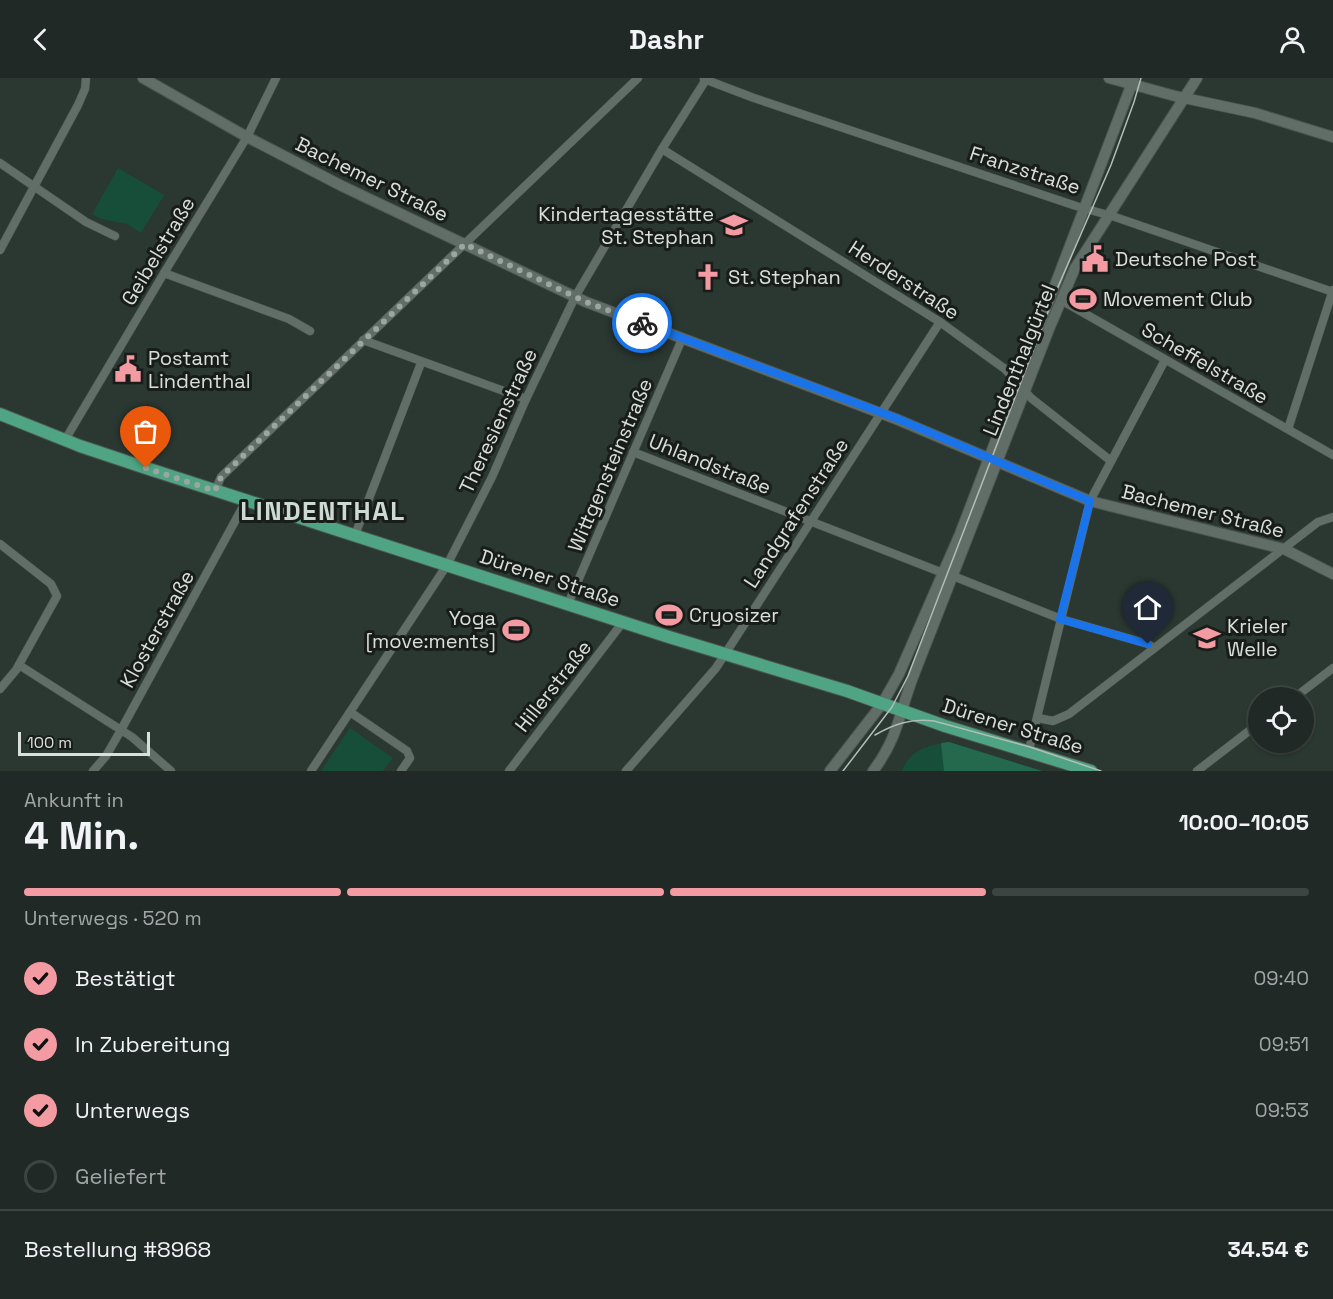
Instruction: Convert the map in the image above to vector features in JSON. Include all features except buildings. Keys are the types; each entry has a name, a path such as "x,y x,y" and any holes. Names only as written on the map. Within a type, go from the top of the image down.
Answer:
{"main road":[{"name":"Bachemer Straße","path":"143,78 247,137 342,186 575,297 880,414 896,418 1090,501 1284,549 1333,574"},
{"path":"1109,78 1133,81 1185,97 1255,113 1333,137"},
{"name":"Lindenthalgürtel","path":"1022,387 1082,254 1197,78"},
{"name":"Lindenthalgürtel","path":"873,771 888,750 900,723 960,534 993,461 1022,387 1085,208 1133,81"},
{"name":"Dürener Straße","path":"0,414 65,440 215,491 623,622 785,671 945,726 1029,750 1091,771"},
{"name":"Lindenthalgürtel","path":"830,771 882,704 896,681 948,575"}],"street":[{"path":"0,250 36,187 78,105 87,78"},
{"name":"Geibelstraße","path":"65,440 247,137 276,78"},
{"path":"215,491 221,477 638,78"},
{"name":"Theresienstraße","path":"311,771 447,565 492,477 575,297 705,79"},
{"name":"Franzstraße","path":"705,79 1333,291"},
{"name":"Herderstraße","path":"662,149 940,321 1005,369 1022,387 1111,461"},
{"path":"0,163 86,222 115,236"},
{"path":"164,273 289,319 310,331"},
{"path":"1288,429 1333,291"},
{"name":"Scheffelstraße","path":"1061,300 1333,455"},
{"name":"Landgrafenstraße","path":"626,771 716,668 940,321"},
{"name":"Wittgensteinstraße","path":"568,604 682,339"},
{"path":"363,340 421,363 526,399"},
{"path":"1029,750 1090,501 1166,360"},
{"path":"355,535 421,363"},
{"name":"Uhlandstraße","path":"633,452 1060,619 1148,644 1154,648"},
{"name":"Klosterstraße","path":"93,771 106,756 121,730 246,501"},
{"path":"1038,718 1053,721 1069,714 1318,522 1333,517"},
{"path":"0,544 51,584 57,596 19,664 0,689"},
{"name":"Hillerstraße","path":"508,771 623,622"},
{"path":"19,664 121,730 171,771"},
{"path":"1308,687 1333,668"},
{"path":"350,712 407,751 410,758 401,771"},
{"path":"1197,771 1248,732"}],"green space":[{"path":"118,168 164,195 141,233 127,224 101,219 92,214"},
{"path":"350,728 393,758 383,771 321,771"},
{"path":"949,742 1042,771 902,771 909,758 915,753 927,747"},
{"path":"949,742 1042,771 944,771 941,743"}],"tram line":[{"path":"843,771 892,707 908,676 1054,296 1111,165 1141,78"},
{"path":"875,735 903,723 918,720 934,721 1030,747 1101,771"}],"way so far":[{"path":"146,468 215,491 221,477 465,244 586,302 642,323"}],"place":[{"name":"Kindertagesstätte St. Stephan","path":"734,225"},
{"name":"Deutsche Post","path":"1095,259"},
{"name":"St. Stephan","path":"708,277"},
{"name":"Movement Club","path":"1083,299"},
{"name":"Postamt Lindenthal","path":"128,369"},
{"name":"Cryosizer","path":"669,615"},
{"name":"Yoga [move:ments]","path":"516,630"},
{"name":"Krieler Welle","path":"1207,638"}],"district":[{"name":"LINDENTHAL","path":"323,511"}],"route":[{"path":"642,323 880,414 896,418 1090,501 1060,619 1148,644"}]}
